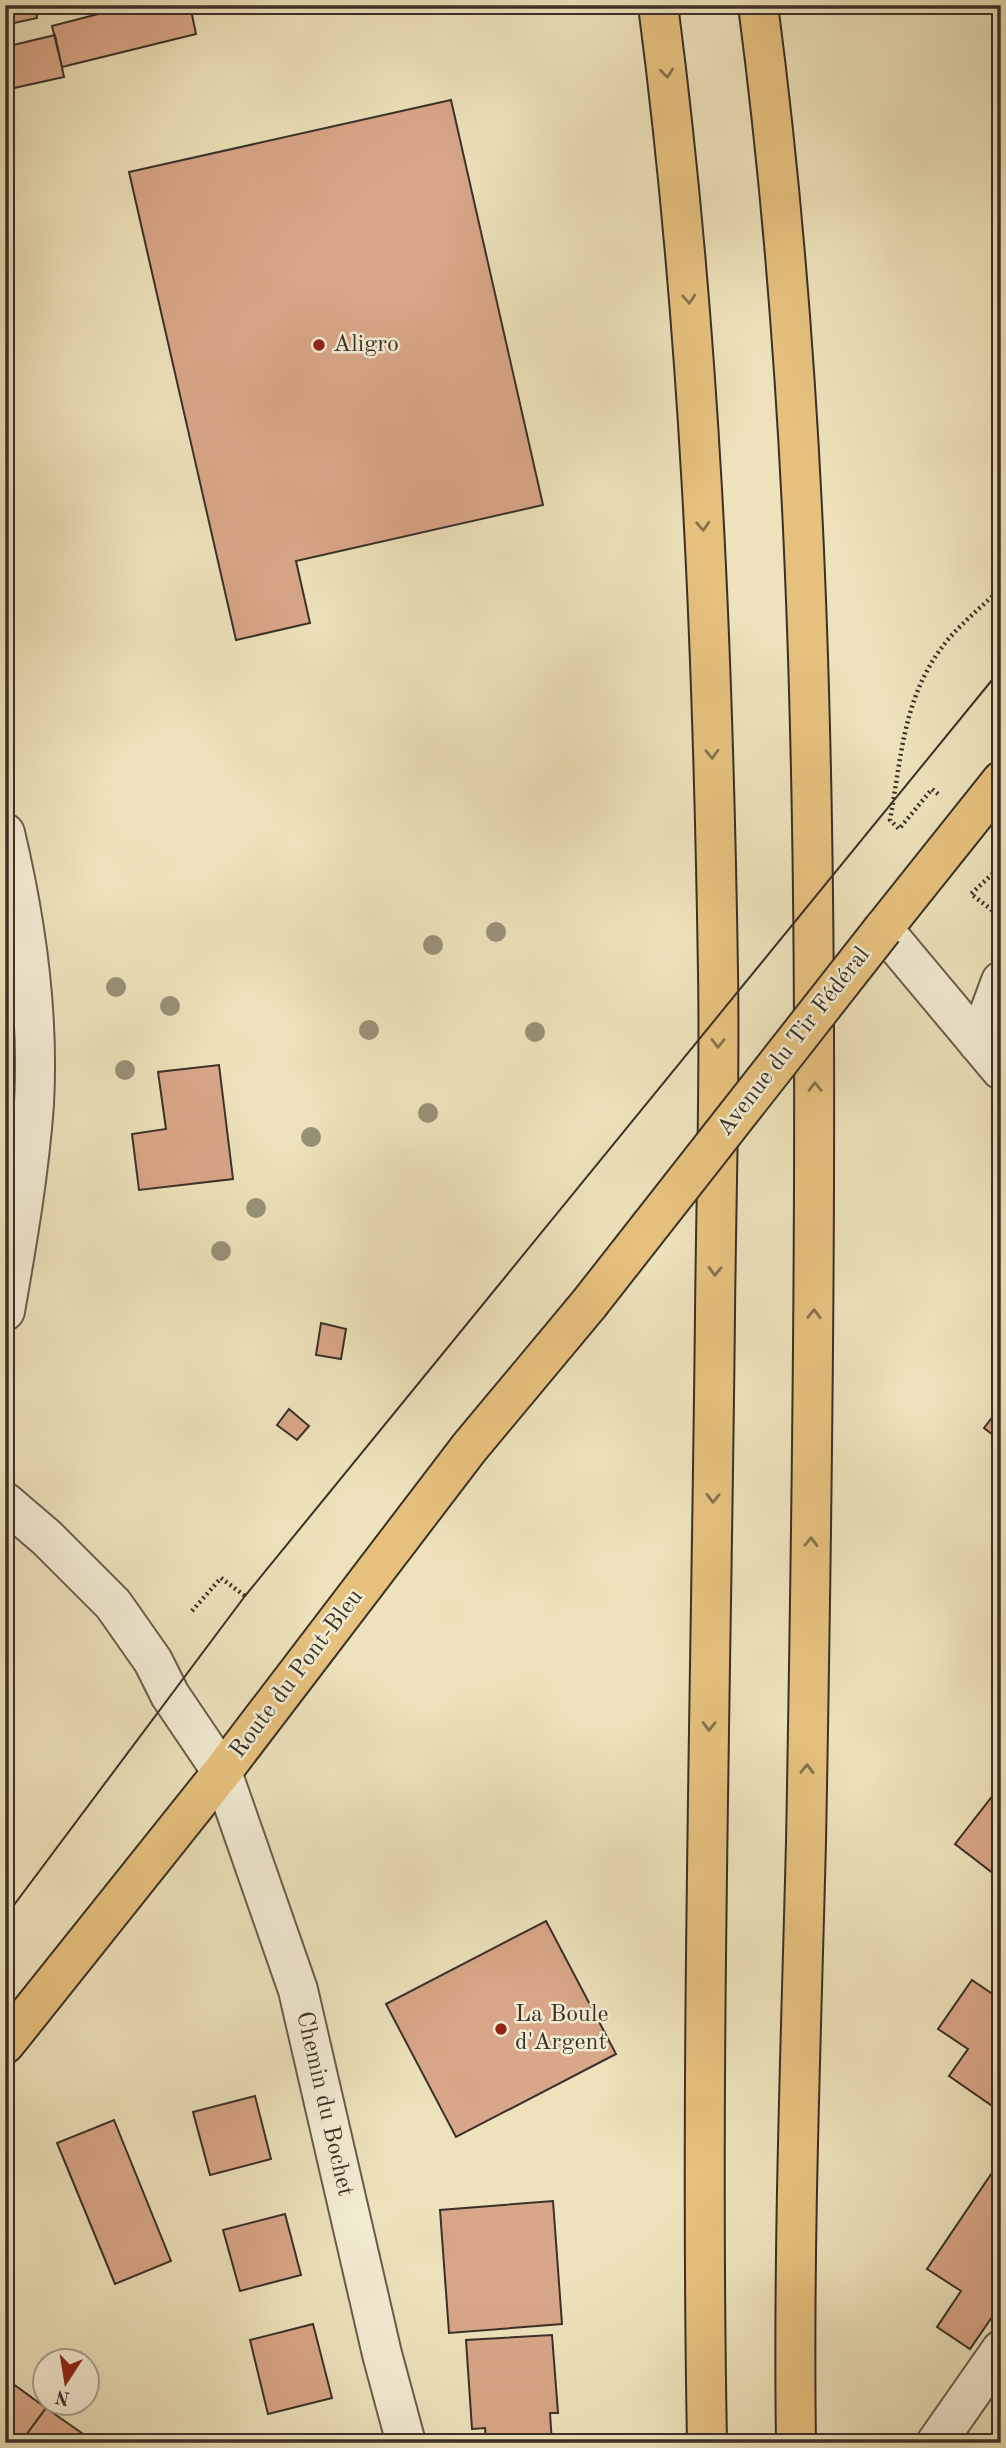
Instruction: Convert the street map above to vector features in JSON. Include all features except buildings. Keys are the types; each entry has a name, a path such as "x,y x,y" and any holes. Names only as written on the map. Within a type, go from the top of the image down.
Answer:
{"main road":[{"path":"658,5 685,256 699,440 708,631 718,975 705,2117 706,2443"},
{"path":"758,5 779,192 792,357 803,533 811,753 815,1203 806,1838 796,2224 796,2443"},
{"name":"Avenue du Tir Fédéral","path":"589,1304 1001,781"},
{"name":"Route du Pont-Bleu","path":"5,2044 222,1772 469,1448 589,1304"},
{"path":"806,1838 821,2443"}],"street":[{"path":"5,833 19,893 14,934 33,1002 34,1101 26,1191 5,1311"},
{"path":"883,929 989,1056"},
{"path":"989,1056 1001,981"},
{"name":"Chemin du Bochet","path":"5,1502 47,1538 113,1604 153,1661 170,1695 222,1772 298,1990 382,2354 406,2443"},
{"path":"936,2443 1001,2350"}],"path":[{"path":"932,789 899,829 890,820 908,712 922,677 941,647 1001,588"},
{"path":"1001,866 971,894 1001,916"},
{"path":"192,1611 221,1578 245,1596"}],"tram line":[{"path":"5,1917 245,1596 1001,669"}],"place":[{"name":"Aligro","path":"319,345"},
{"name":"La Boule d'Argent","path":"501,2029"}]}
